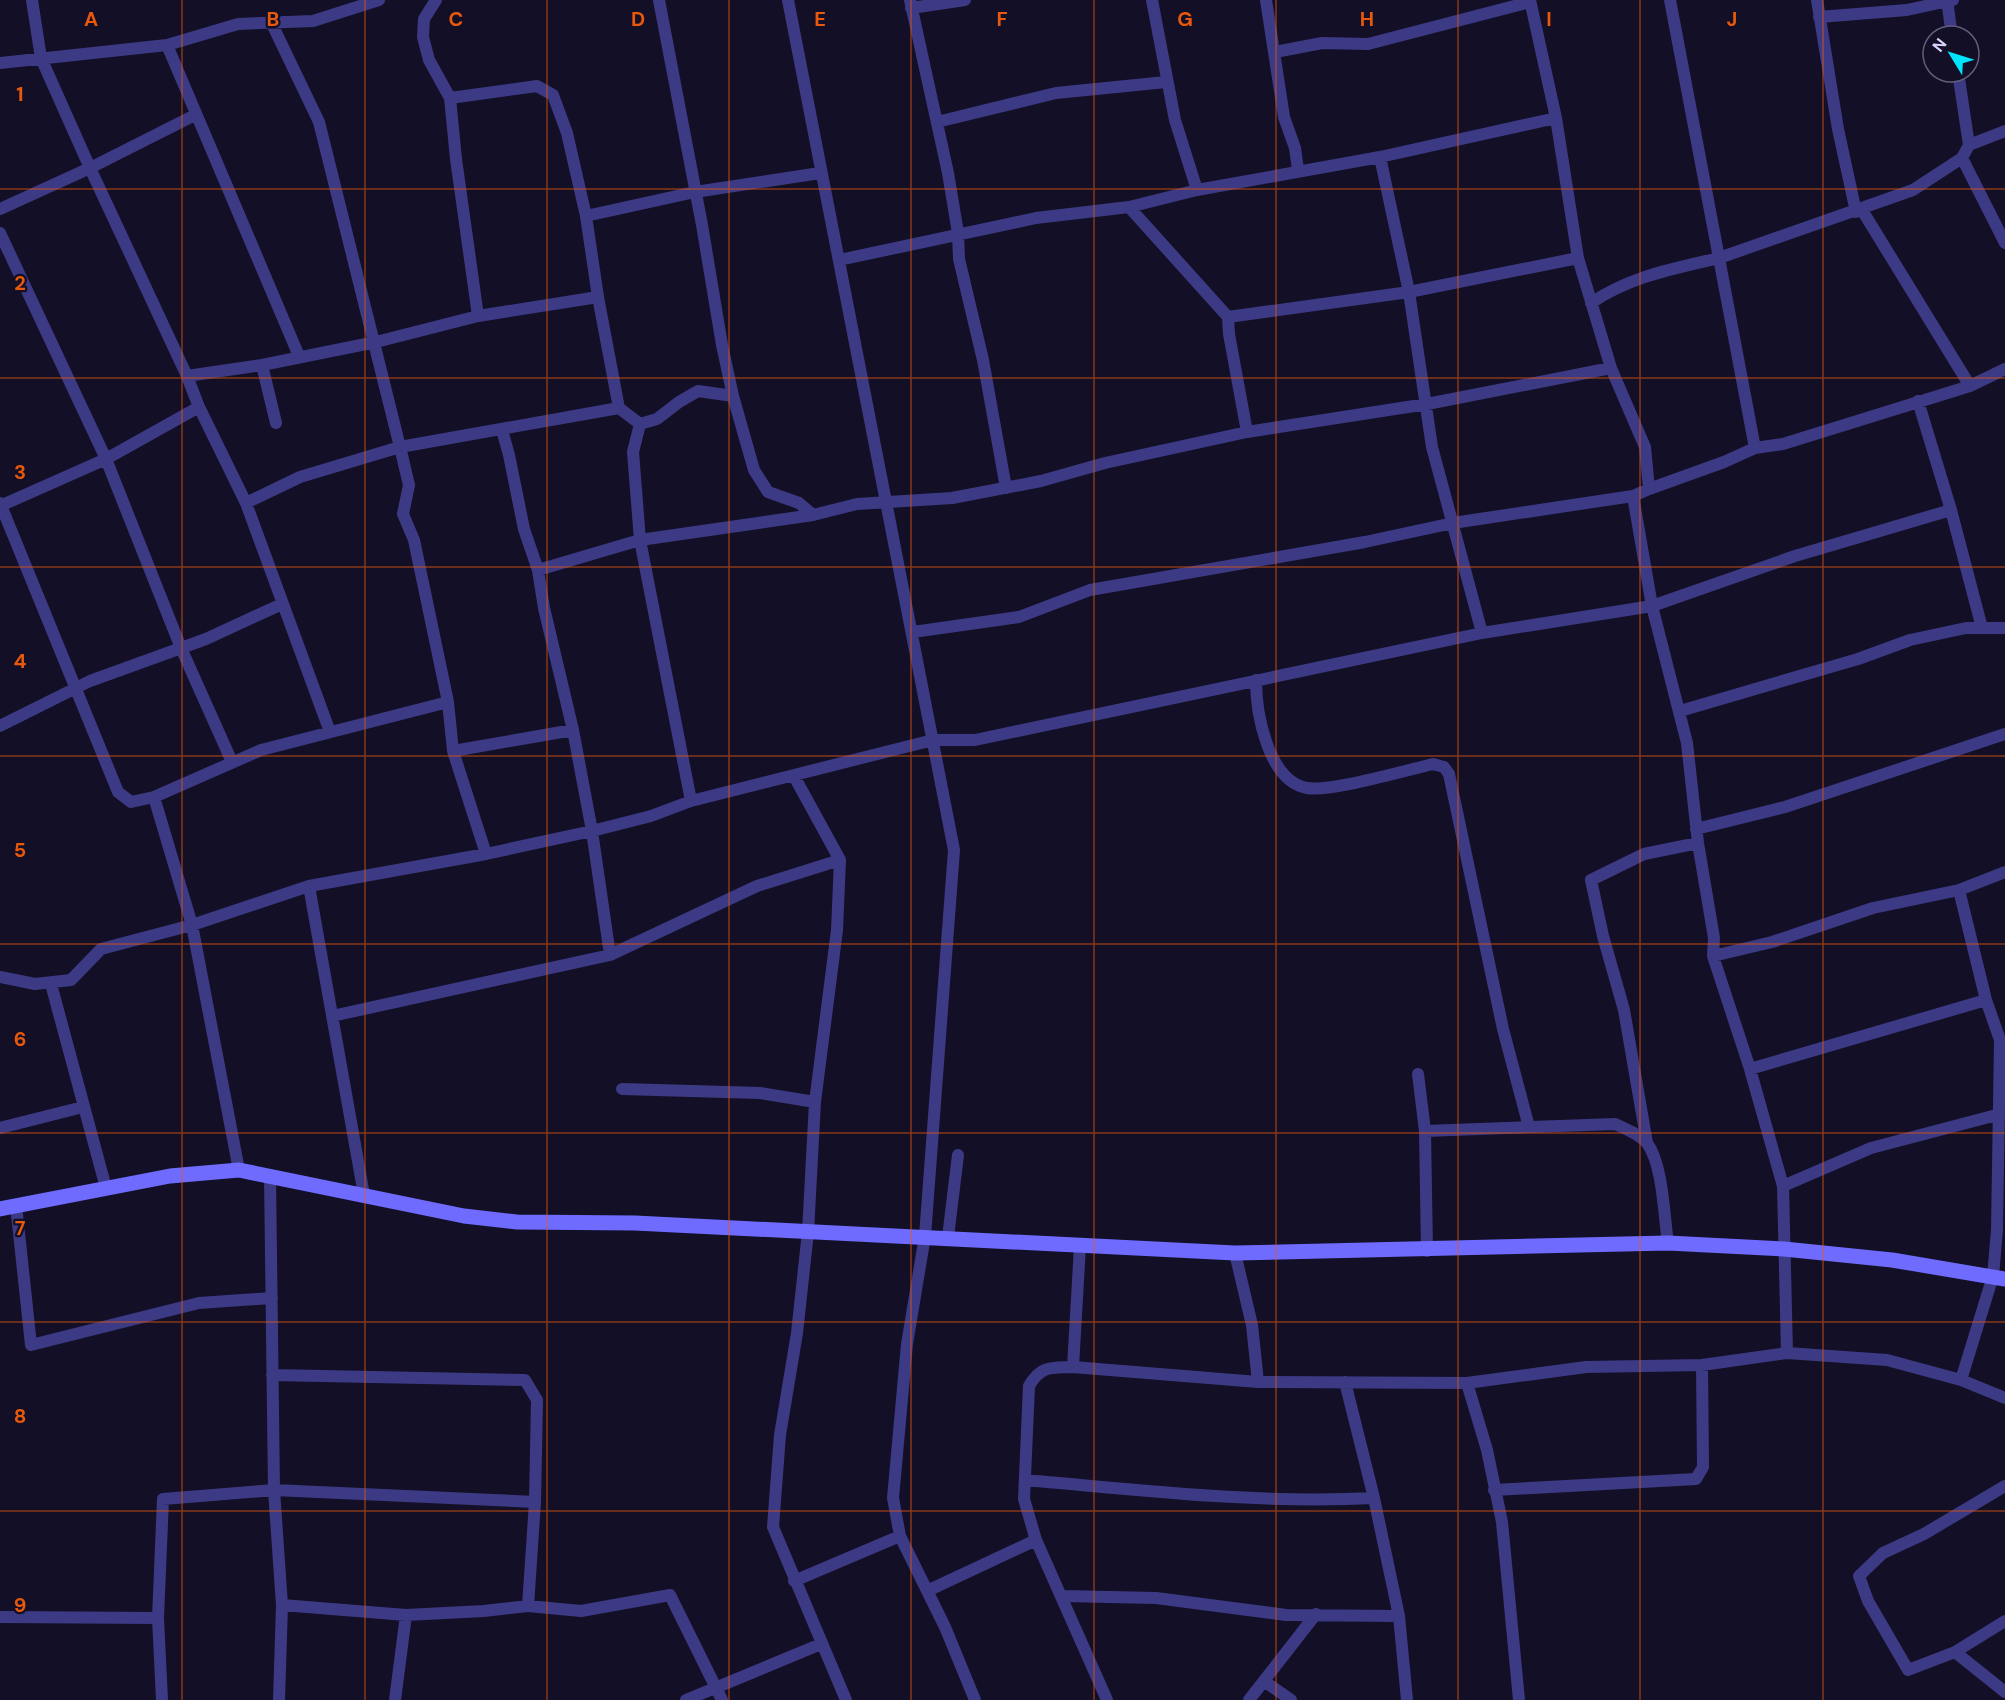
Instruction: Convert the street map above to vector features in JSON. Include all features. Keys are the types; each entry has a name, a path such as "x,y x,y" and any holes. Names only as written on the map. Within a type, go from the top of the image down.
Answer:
{"street":[{"path":"32,0 41,58 187,376 199,407 246,503 330,732"},
{"path":"0,63 167,45 254,21 272,24 312,21 379,0"},
{"path":"436,0 424,19 423,37 429,60 450,98 457,169 478,316"},
{"path":"659,0 733,396 754,470 768,492 799,503 813,515"},
{"path":"788,0 860,375 888,502 899,574 913,632 954,850 925,1236 907,1344 893,1498 900,1536 975,1700"},
{"path":"965,0 911,4 937,122 958,233 959,259 987,383 1006,488"},
{"path":"1152,0 1166,82 1197,190"},
{"path":"1266,0 1284,117 1295,148 1298,170"},
{"path":"1670,0 1755,448"},
{"path":"1817,0 1838,129 1859,211 1970,386"},
{"path":"1819,17 1908,10 1949,0 1951,24"},
{"path":"1275,52 1322,43 1368,44 1530,1 1556,118 1578,258 1611,368 1645,447 1649,489"},
{"path":"272,24 319,122 376,342 409,485 403,514 414,540 448,702 453,751 486,854"},
{"path":"167,45 299,356"},
{"path":"937,122 1056,93 1166,82"},
{"path":"1591,303 1623,283 1652,273 1719,258 1859,211 1913,190 1962,159 1969,146 1960,84"},
{"path":"450,98 537,86 553,94 567,133 586,216 598,297 619,408 640,424"},
{"path":"0,209 90,168 195,115"},
{"path":"839,260 1036,218 1129,207 1197,190 1380,157 1556,118"},
{"path":"1969,146 2005,131"},
{"path":"1380,157 1409,292 1432,447 1482,633"},
{"path":"1962,159 2005,243"},
{"path":"586,216 695,192 820,173"},
{"path":"1129,207 1228,317 1247,432"},
{"path":"0,233 106,459 181,648 232,762"},
{"path":"1228,317 1409,292 1578,258"},
{"path":"187,376 262,365 376,342 478,316 598,297"},
{"path":"262,365 276,423"},
{"path":"538,570 640,540 813,515 857,504 931,501 1006,488 1247,432 1427,404 1611,368"},
{"path":"913,632 1019,617 1090,590 1365,542 1453,523 1633,496 1755,448 1783,444 1970,386 2005,369"},
{"path":"640,424 657,419 698,391 733,396"},
{"path":"1918,401 1951,510 1982,628"},
{"path":"199,407 106,459 0,505 118,792 131,802 154,797 261,750 448,702"},
{"path":"246,503 300,477 400,447 619,408"},
{"path":"640,424 633,452 640,540 691,801"},
{"path":"502,430 524,529 538,570 544,608 573,730 592,831 610,955"},
{"path":"1633,496 1652,606 1680,711 1691,769 1696,829 1714,938 1713,956 1750,1069 1783,1186 1786,1353"},
{"path":"0,977 35,984 71,980 101,949 192,925 309,886 486,854 592,831 651,816 691,801 933,740 975,740 1482,633 1652,606 1795,556 1951,510"},
{"path":"0,726 109,673 181,648 282,604"},
{"path":"1680,711 1858,659 1910,640 1954,630 2005,628"},
{"path":"1256,680 1256,706 1265,735 1278,767 1292,782 1308,788 1328,787 1433,764 1444,768 1449,774 1503,1029 1529,1127"},
{"path":"453,751 573,730"},
{"path":"1696,829 1785,807 2005,734"},
{"path":"794,776 840,860 837,930 815,1102 808,1232 773,1501 773,1527 846,1700"},
{"path":"154,797 192,925 239,1170"},
{"path":"1668,1243 1658,1178 1654,1158 1647,1143 1624,1010 1603,936 1591,880 1644,854 1698,843"},
{"path":"332,1016 610,955 757,886 840,860"},
{"path":"1713,956 1772,942 1873,908 1959,890 2005,872"},
{"path":"309,886 364,1195"},
{"path":"1959,890 1986,1000 2000,1040 2002,1114 1999,1278 1961,1380"},
{"path":"51,984 106,1188"},
{"path":"1750,1069 1986,1000"},
{"path":"1418,1074 1425,1131 1427,1251"},
{"path":"622,1089 760,1093 815,1102"},
{"path":"0,1128 83,1107"},
{"path":"1783,1186 1871,1148 2002,1114"},
{"path":"1425,1131 1615,1124 1631,1131 1647,1143"},
{"path":"948,1237 958,1155"},
{"path":"0,1209 170,1176 239,1170 464,1216 517,1222 635,1223 1235,1253 1427,1251 1668,1243 1892,1260 1999,1278"},
{"path":"270,1176 274,1490 282,1605 279,1700"},
{"path":"16,1205 31,1345 199,1303 272,1298"},
{"path":"1073,1367 1080,1246"},
{"path":"1235,1253 1252,1325 1258,1382"},
{"path":"1107,1700 1063,1596 1036,1540 1024,1499 1029,1386 1036,1373 1048,1368 1073,1367 1258,1382 1467,1383 1586,1367 1702,1365 1786,1353 1887,1360 1961,1380 2005,1398"},
{"path":"1494,1490 1696,1479 1703,1467 1702,1365"},
{"path":"272,1375 525,1380 537,1400 535,1502 528,1606"},
{"path":"1345,1382 1374,1498 1399,1616 1407,1700"},
{"path":"1467,1383 1487,1450 1502,1522 1519,1700"},
{"path":"1025,1480 1220,1497 1316,1501 1374,1498"},
{"path":"2005,1486 1924,1534 1883,1553 1858,1576 1868,1601 1908,1670 1955,1652 2005,1621"},
{"path":"162,1700 158,1618 163,1499 274,1490 535,1502"},
{"path":"794,1581 900,1536"},
{"path":"927,1591 1036,1540"},
{"path":"282,1605 406,1615 528,1606 581,1611 620,1606 670,1595 722,1700"},
{"path":"1063,1596 1156,1598 1286,1615 1399,1616"},
{"path":"1249,1700 1316,1614"},
{"path":"395,1700 406,1615"},
{"path":"0,1617 158,1618"},
{"path":"686,1700 821,1644"},
{"path":"1955,1652 2005,1692"},
{"path":"1264,1681 1291,1700"}]}
